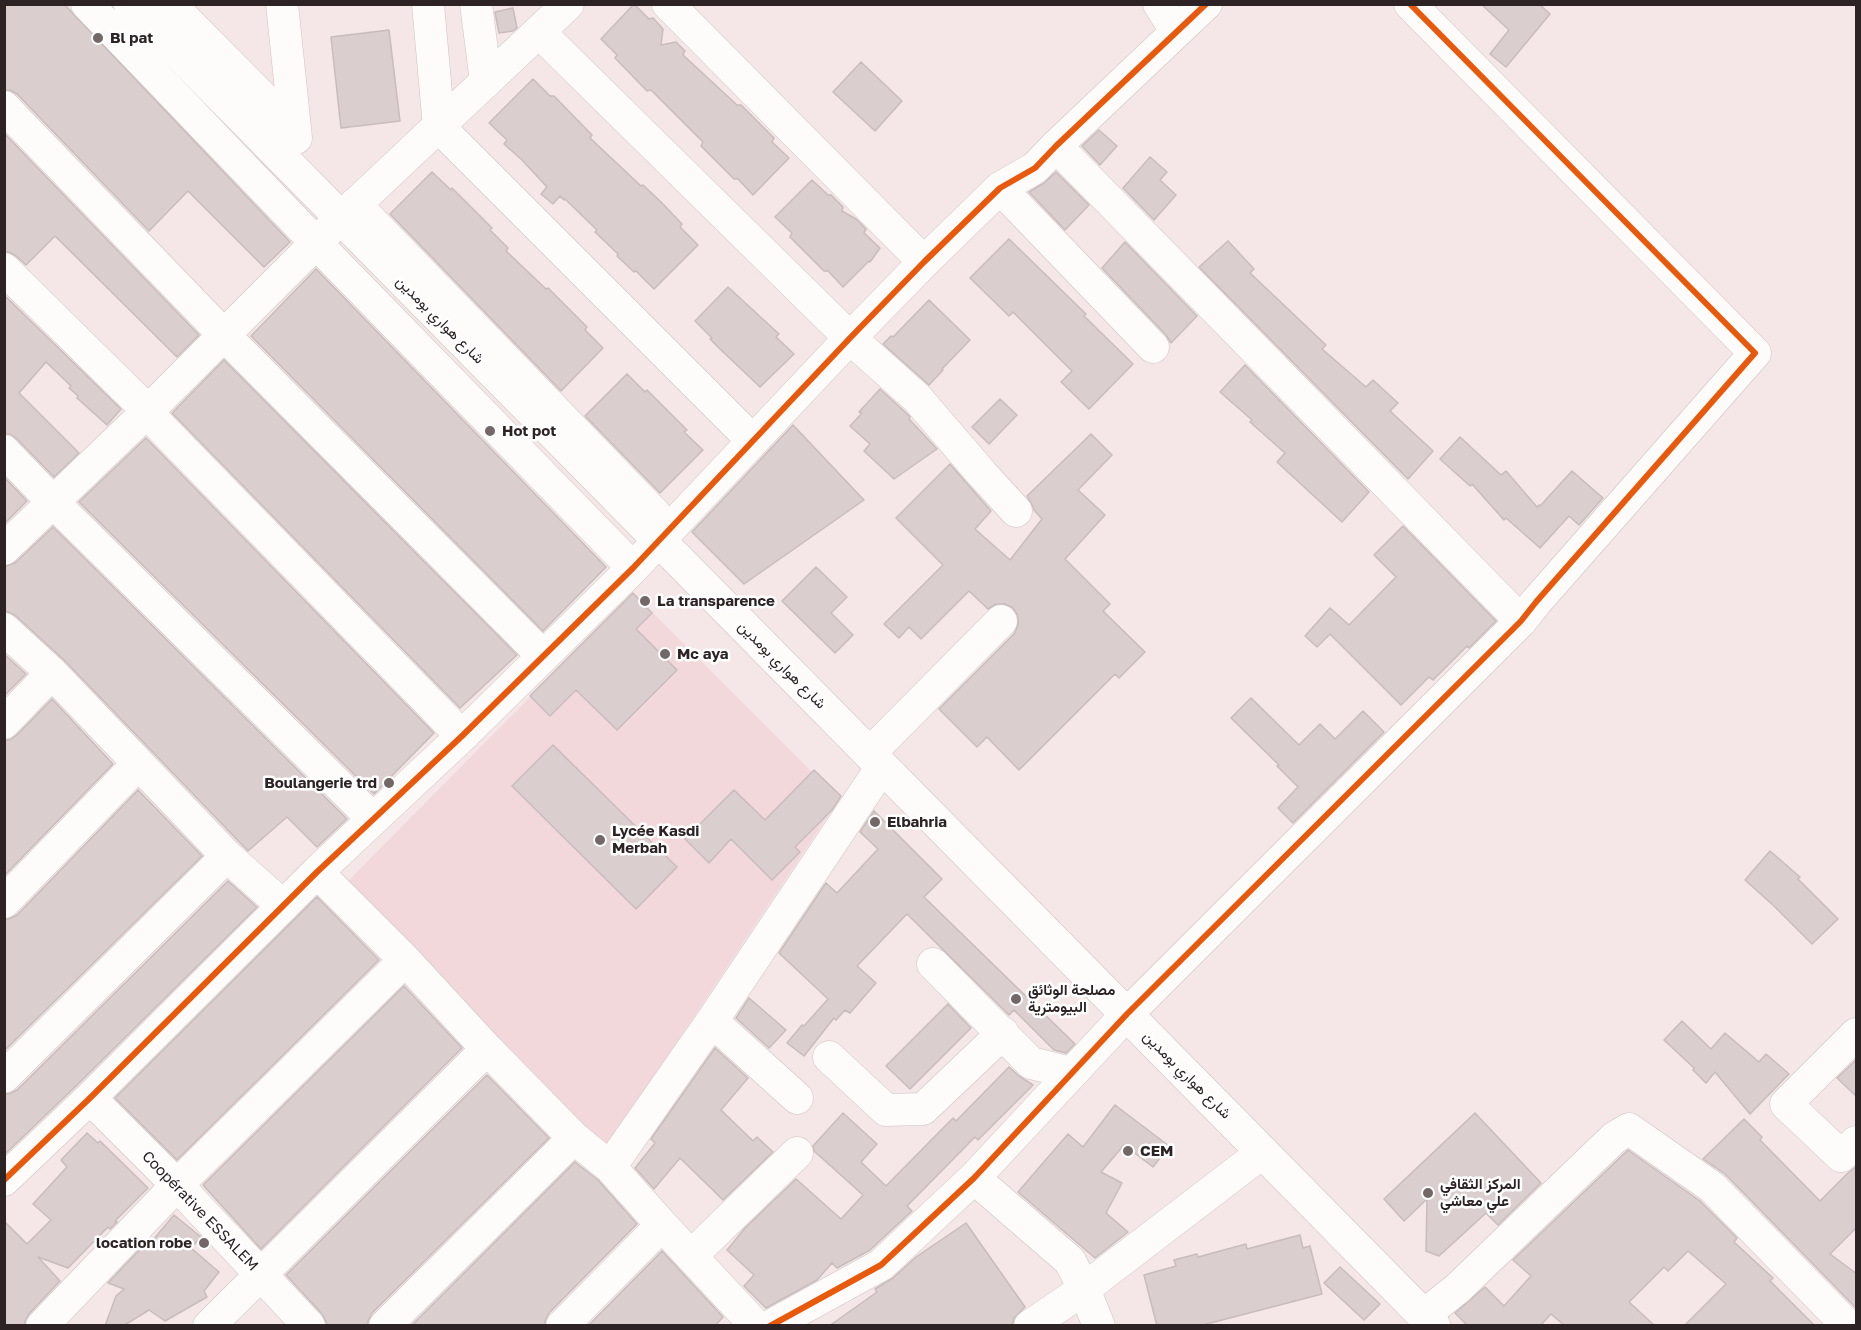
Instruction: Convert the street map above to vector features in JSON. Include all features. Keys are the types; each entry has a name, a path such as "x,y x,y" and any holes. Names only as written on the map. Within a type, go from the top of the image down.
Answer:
{"main road":[{"name":"شارع هواري بومدين","path":"130,4 300,177 348,212 663,536 875,760 1429,1320"}],"street":[{"path":"87,4 633,568"},
{"path":"170,4 295,130"},
{"path":"282,4 300,177"},
{"path":"428,4 439,127 753,441"},
{"path":"476,4 486,82"},
{"path":"4,549 148,411 348,212 568,4"},
{"path":"668,4 924,262"},
{"path":"1159,4 1176,31"},
{"path":"4,1180 90,1098 372,818 462,736 633,568 924,262 1000,188 1035,168 1206,4"},
{"path":"770,1326 881,1265 974,1178 1126,1014 1521,621 1755,353 1410,4"},
{"path":"539,32 850,338 917,398 1016,511"},
{"path":"4,107 223,334 542,655"},
{"path":"1056,146 1521,621"},
{"path":"1000,188 1153,347"},
{"path":"4,269 148,411 151,417 462,736"},
{"path":"4,452 372,818"},
{"path":"610,1167 712,1021 875,760 1001,621"},
{"path":"4,629 52,673 227,856 283,906"},
{"path":"4,723 52,673"},
{"path":"4,902 138,764"},
{"path":"4,1077 227,856"},
{"path":"317,872 405,960 574,1138 610,1167 756,1326"},
{"path":"42,1326 177,1185 405,960"},
{"path":"933,964 1031,1063 1071,1073"},
{"path":"712,1021 797,1098"},
{"path":"828,1056 886,1110 923,1109 1003,1033"},
{"path":"1857,1034 1786,1104 1841,1156 1857,1142"},
{"path":"209,1326 487,1048"},
{"name":"Coopérative ESSALEM","path":"90,1098 177,1185 309,1326"},
{"path":"1429,1320 1457,1289 1614,1138 1629,1129 1712,1187 1848,1326"},
{"path":"385,1326 574,1138"},
{"path":"1030,1326 1084,1289 1263,1152"},
{"path":"691,1256 797,1153"},
{"path":"974,1178 1070,1261 1099,1326"},
{"path":"562,1326 662,1225"}],"shaded area":[{"name":"Lycée Kasdi Merbah","path":"633,593 839,799 606,1149 348,881"}],"building":[{"path":"4,4 64,4 290,242 264,267 188,191 149,231 17,94 4,90"},
{"path":"634,4 649,19 653,18 663,29 661,45 676,42 685,51 683,55 737,105 741,105 774,138 772,142 789,158 753,195 701,146 703,142 651,90 647,91 615,58 617,55 601,39"},
{"path":"1481,4 1539,4 1550,14 1506,67 1490,54 1509,30"},
{"path":"513,8 517,28 513,31 499,33 495,12"},
{"path":"389,30 400,121 341,128 331,37"},
{"path":"861,62 902,101 875,131 833,92"},
{"path":"533,79 550,96 554,96 592,135 590,138 660,201 682,224 680,227 698,245 654,289 617,256 618,254 595,232 597,230 565,199 560,196 553,204 541,194 547,187 504,144 507,140 489,123"},
{"path":"1099,130 1117,146 1100,165 1082,146"},
{"path":"4,133 199,335 177,357 55,236 26,265 16,256 4,252"},
{"path":"1150,157 1167,172 1160,180 1176,195 1154,220 1123,188"},
{"path":"432,172 451,190 452,188 492,228 490,230 508,248 506,251 587,327 585,330 603,348 561,391 390,214"},
{"path":"1056,172 1089,205 1065,230 1029,192"},
{"path":"812,180 843,207 842,211 856,219 866,229 864,233 880,248 870,262 843,287 790,237 792,233 775,217"},
{"path":"1009,239 1086,314 1084,316 1133,364 1089,409 1061,382 1072,371 1013,312 1009,316 970,278"},
{"path":"1228,241 1254,269 1250,273 1326,345 1322,349 1366,387 1373,380 1398,403 1390,411 1433,451 1408,479 1199,267"},
{"path":"1125,242 1197,316 1171,343 1102,268"},
{"path":"316,269 606,567 543,631 251,336"},
{"path":"728,287 779,334 776,337 794,354 760,387 710,339 712,338 695,321"},
{"path":"4,295 121,409 107,425 77,398 78,396 69,388 71,386 46,362 19,393 79,453 54,477 17,439 10,434 4,434"},
{"path":"929,300 970,340 929,385 883,344 891,336 893,337"},
{"path":"224,360 517,655 460,708 172,413"},
{"path":"1245,365 1369,492 1342,522 1277,462 1285,453 1220,392"},
{"path":"627,374 645,392 647,390 687,430 684,432 703,450 660,493 585,416"},
{"path":"880,389 910,417 909,419 937,449 894,479 864,451 870,444 850,426 862,413 859,412"},
{"path":"1000,399 1017,415 989,444 972,427"},
{"path":"793,425 864,500 744,584 692,532"},
{"path":"1091,434 1112,455 1078,490 1105,515 1065,559 1110,604 1103,611 1145,652 1119,678 1115,674 1019,770 987,737 977,747 939,709 1014,634 1018,625 1018,616 1013,608 1005,604 996,604 988,609 969,591 921,639 909,627 899,638 884,624 943,565 896,518 950,464 991,511 975,529 1010,560 1042,519 1027,496"},
{"path":"1460,437 1501,475 1506,471 1537,507 1572,471 1603,498 1579,525 1569,516 1540,548 1506,518 1504,520 1472,484 1470,486 1440,459"},
{"path":"146,438 434,733 374,794 79,502"},
{"path":"4,477 27,501 4,524"},
{"path":"1403,526 1496,621 1433,680 1429,677 1401,705 1330,634 1317,647 1305,636 1330,608 1349,625 1396,577 1374,555"},
{"path":"53,527 347,819 317,847 287,817 248,851 65,661 16,616 4,610 4,567 16,562"},
{"path":"816,567 847,597 831,613 853,635 835,653 782,601"},
{"path":"633,593 652,613 636,629 677,670 617,730 576,690 550,716 530,696"},
{"path":"4,654 26,674 4,696"},
{"path":"1251,698 1299,745 1320,724 1335,739 1363,711 1384,732 1293,823 1278,808 1298,787 1231,718"},
{"path":"52,699 113,764 4,876 4,740 10,740 17,735"},
{"path":"553,745 677,867 636,909 512,786"},
{"path":"814,770 841,796 832,810 795,847 800,852 772,880 731,839 709,863 685,839 734,790 765,820"},
{"path":"138,790 202,856 4,1051 4,919 17,915"},
{"path":"874,811 942,879 924,897 1075,1044 1066,1053 1054,1050 1014,1010 1009,1015 907,914 857,966 876,983 850,1013 845,1010 836,1020 834,1018 804,1056 787,1043 828,999 779,953 826,883 837,893 878,849 860,832"},
{"path":"1770,851 1800,877 1798,879 1838,919 1812,944 1745,880"},
{"path":"228,881 257,907 4,1155 4,1094 17,1090"},
{"path":"317,897 379,960 177,1160 115,1098"},
{"path":"404,986 462,1048 261,1249 203,1185"},
{"path":"749,998 786,1030 769,1048 736,1018"},
{"path":"948,1004 971,1028 910,1089 886,1066"},
{"path":"1682,1021 1711,1049 1725,1033 1759,1062 1766,1054 1789,1074 1750,1114 1715,1072 1706,1083 1693,1070 1694,1068 1664,1040"},
{"path":"715,1048 748,1078 721,1110 753,1141 757,1137 773,1152 723,1200 680,1158 654,1189 635,1168 655,1143 651,1139"},
{"path":"1857,1059 1857,1097 1837,1078"},
{"path":"1009,1067 1033,1085 978,1140 975,1137 907,1206 912,1211 870,1250 837,1268 832,1263 817,1280 766,1308 744,1286 754,1275 727,1250 745,1228 796,1179 841,1219 863,1195 814,1151 813,1146 843,1113 877,1144 861,1162 886,1186 953,1118 956,1121"},
{"path":"487,1075 549,1138 372,1313 368,1326 328,1326 322,1314 286,1275"},
{"path":"1115,1105 1169,1146 1153,1167 1124,1145 1101,1172 1122,1183 1106,1213 1128,1232 1095,1258 1018,1192 1068,1134 1083,1147"},
{"path":"1475,1113 1541,1183 1498,1225 1486,1213 1439,1256 1426,1251 1427,1199 1404,1221 1384,1199"},
{"path":"1744,1119 1762,1137 1760,1140 1820,1201 1857,1166 1857,1227 1830,1254 1857,1274 1857,1309 1725,1174 1703,1159"},
{"path":"87,1133 98,1143 100,1141 148,1188 110,1229 108,1227 68,1268 38,1257 60,1281 29,1314 25,1326 4,1326 4,1221 27,1244 51,1220 33,1204 67,1167 61,1160"},
{"path":"1628,1150 1700,1201 1737,1238 1734,1242 1773,1278 1770,1281 1815,1326 1684,1326 1726,1284 1688,1251 1668,1271 1664,1267 1629,1302 1655,1326 1565,1326 1551,1314 1540,1326 1468,1326 1455,1313 1485,1287 1504,1306 1531,1276 1513,1260"},
{"path":"575,1162 598,1180 637,1224 549,1313 545,1326 411,1326"},
{"path":"174,1215 201,1237 191,1248 219,1272 204,1291 207,1297 165,1321 149,1310 123,1326 105,1326 116,1296 124,1289 108,1283 144,1245 147,1247"},
{"path":"966,1223 1025,1307 1014,1318 1012,1326 829,1326 877,1292 875,1289 893,1278 916,1257"},
{"path":"1300,1235 1303,1248 1310,1246 1322,1294 1199,1326 1157,1326 1144,1275 1176,1266 1174,1260 1197,1254 1198,1257 1246,1244 1247,1249"},
{"path":"662,1251 723,1317 715,1326 588,1326"},
{"path":"1340,1267 1380,1304 1364,1320 1324,1283"}],"cycle path":[{"path":"4,1180 90,1098 317,872 462,736 633,568 924,262 1000,188 1035,168 1206,4"},
{"path":"770,1326 881,1265 974,1178 1127,1014 1521,621 1755,353 1410,4"}],"place":[{"name":"Bl pat","path":"98,38"},
{"name":"Hot pot","path":"490,431"},
{"name":"La transparence","path":"645,601"},
{"name":"Mc aya","path":"665,654"},
{"name":"Boulangerie trd","path":"389,783"},
{"name":"Elbahria","path":"875,822"},
{"name":"Lycée Kasdi Merbah","path":"600,840"},
{"name":"مصلحة الوثائق البيومترية","path":"1016,999"},
{"name":"CEM","path":"1128,1151"},
{"name":"المركز الثقافي علي معاشي","path":"1428,1193"},
{"name":"location robe","path":"204,1243"}]}
